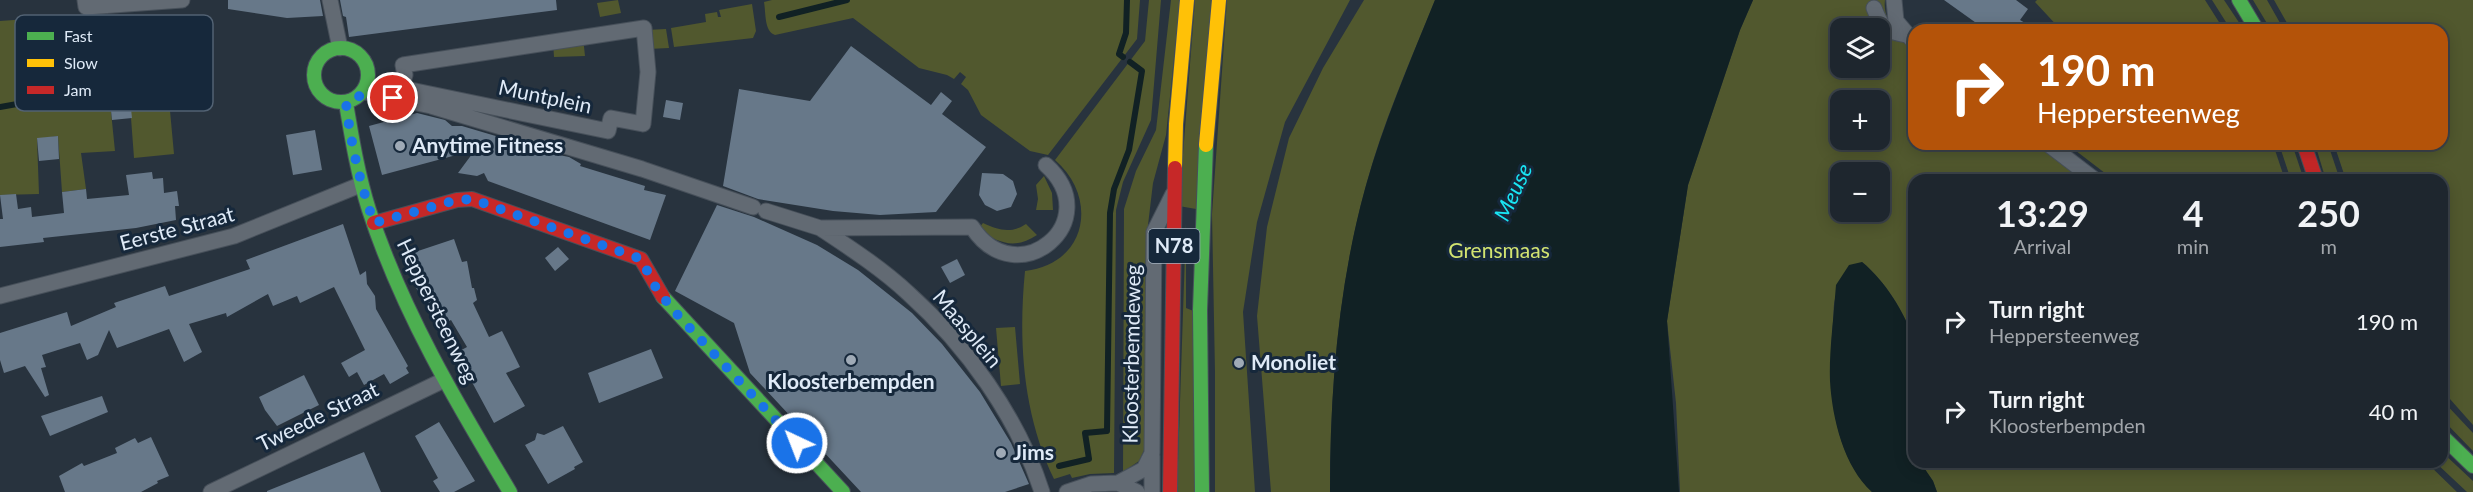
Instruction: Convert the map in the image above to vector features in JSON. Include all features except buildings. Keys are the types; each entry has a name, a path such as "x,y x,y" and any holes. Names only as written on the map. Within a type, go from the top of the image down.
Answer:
{"street":[{"path":"85,0 86,7 182,0"},
{"path":"330,0 340,48"},
{"name":"N78","path":"1170,492 1176,124 1187,0"},
{"name":"N78","path":"1202,492 1200,310 1206,142 1219,0"},
{"path":"1894,0 1896,21 1908,36"},
{"path":"2239,0 2253,24"},
{"path":"1874,8 1880,24 1888,32 1908,37"},
{"name":"Muntplein","path":"644,28 648,72 643,124 610,118 608,131 401,88 405,75 403,65 644,28"},
{"path":"340,48 355,51 366,63 369,74 364,92 356,99 346,103 338,103 325,98 315,82 314,71 318,61 326,52 340,48"},
{"path":"364,92 431,106 642,169 820,228 972,227 982,242 995,251 1016,255 1045,247 1054,239 1066,218 1067,205 1064,188 1058,177 1046,165"},
{"name":"Heppersteenweg","path":"346,103 351,146 360,185 393,279 444,380 510,492"},
{"path":"2056,150 2087,174"},
{"path":"2306,150 2314,174"},
{"name":"Eerste Straat","path":"0,296 234,236 360,185"},
{"name":"Kloosterbemdeweg","path":"1118,483 1144,469 1152,453 1154,232 1174,192"},
{"path":"374,223 457,200 479,200 641,259 656,288 674,311 843,492"},
{"path":"1158,221 1174,214 1190,215 1201,224 1204,230"},
{"name":"Maasplein","path":"820,228 897,283 945,332 1005,412 1024,448 1042,492"},
{"name":"Tweede Straat","path":"211,492 444,380"},
{"path":"2448,442 2473,466"},
{"path":"1152,453 1152,492"},
{"path":"1067,492 1090,484 1118,483 1137,492"}],"green space":[{"path":"618,0 621,13 600,17 597,3"},
{"path":"772,0 1140,0 1137,39 1048,155 1030,151 981,115 968,90 961,84 966,77 960,72 954,79 919,68 853,18 775,35 769,30 765,16 764,2"},
{"path":"1149,0 1161,0 1151,120 1123,182 1116,210 1114,473 1090,474 1072,478 1070,474 1054,479 1035,429 1025,377 1022,324 1025,271 1046,266 1062,256 1073,243 1080,227 1081,210 1078,192 1069,175 1055,160 1145,41"},
{"path":"1171,0 1180,0 1166,135 1153,183 1148,225 1145,448 1139,461 1123,472 1124,209 1136,171 1156,130"},
{"path":"1195,0 1212,0 1196,209 1179,206"},
{"path":"1227,0 1350,0 1285,122 1257,222 1243,312 1255,492 1215,492 1212,214"},
{"path":"1364,0 1435,0 1374,158 1353,240 1339,324 1335,366 1330,492 1271,492 1257,316 1267,227 1289,138 1323,68"},
{"path":"1753,0 1885,0 1888,18 1830,18 1830,78 1890,78 1890,22 1908,41 1908,150 2048,150 2080,174 1908,174 1908,326 1893,298 1862,262 1839,290 1834,305 1831,367 1834,412 1847,455 1858,475 1872,492 1680,492 1676,403 1667,321 1688,185 1740,30"},
{"path":"2037,0 2205,0 2220,24 2055,24 2035,2"},
{"path":"2212,0 2224,0 2240,24 2227,24"},
{"path":"2253,0 2267,0 2281,24 2267,24"},
{"path":"2274,0 2473,0 2473,425 2448,397 2448,174 2344,174 2336,150 2448,150 2448,24 2288,24"},
{"path":"752,4 756,31 753,38 674,47 671,28 706,22 705,14 717,12 718,17 721,17 719,10"},
{"path":"15,20 15,111 111,111 115,151 81,153 86,189 62,192 58,136 37,139 39,194 0,195 0,21"},
{"path":"666,29 669,48 648,49 646,30"},
{"path":"583,37 585,56 554,57 553,42"},
{"path":"122,111 170,111 174,154 134,158 131,118"},
{"path":"2075,150 2275,150 2283,174 2106,174"},
{"path":"2281,150 2294,150 2302,174 2289,174"},
{"path":"2317,150 2330,150 2338,174 2324,174"},
{"path":"1044,176 1052,193 1053,210 1036,210 1038,199 1036,185"},
{"path":"983,223 1005,230 1026,224 1037,235 1029,240 1007,243 978,229"},
{"path":"1186,223 1186,308 1196,312 1195,492 1177,492"},
{"path":"1015,327 1020,384 1001,386 996,328"},
{"path":"2448,406 2473,433 2473,451 2448,425"},
{"path":"2448,458 2473,481 2473,492 2467,492 2441,468 2448,468"},
{"path":"1924,468 2432,468 2457,492 1937,492"}],"water":[{"name":"Meuse","path":"1435,0 1753,0 1740,30 1688,185 1667,321 1679,492 1330,492 1337,339 1348,263 1365,189 1380,141"},
{"path":"1862,262 1871,270 1893,298 1908,326 1908,468 1924,468 1937,492 1872,492 1854,469 1841,441 1831,395 1831,350 1836,285 1849,265"}],"waterway":[{"path":"779,17 847,0"},
{"path":"1123,57 1119,54 1126,33 1127,0"},
{"path":"1059,466 1089,459 1085,433 1107,431 1110,213 1114,189 1129,150 1142,71 1130,62"},
{"path":"0,107 15,104"}],"traffic: fast":[{"path":"2239,0 2253,24"},
{"path":"336,48 346,48 356,52 364,60 368,75 364,90 356,98 346,102 336,102 326,98 318,90 314,80 314,70 318,60 326,52 336,48"},
{"path":"346,103 365,197 397,284 450,390 510,492"},
{"path":"1202,492 1200,310 1206,145"},
{"path":"663,297 843,492"},
{"path":"2448,442 2473,466"}],"traffic: slow":[{"path":"1175,168 1176,124 1187,0"},
{"path":"1206,145 1219,0"}],"traffic: jam":[{"path":"2306,150 2314,174"},
{"path":"1170,492 1175,168"},
{"path":"374,223 457,200 472,199 641,259 663,297"}],"place":[{"name":"Anytime Fitness","path":"400,146"},
{"name":"Kloosterbempden","path":"851,360"},
{"name":"Monoliet","path":"1239,363"},
{"name":"Jims","path":"1001,453"}],"route":[{"path":"393,98 364,92 356,99 346,103 351,146 360,185 374,223 457,200 472,199 641,259 656,288 674,311 797,443"}],"park label":[{"name":"Grensmaas","path":"1499,251"}]}
